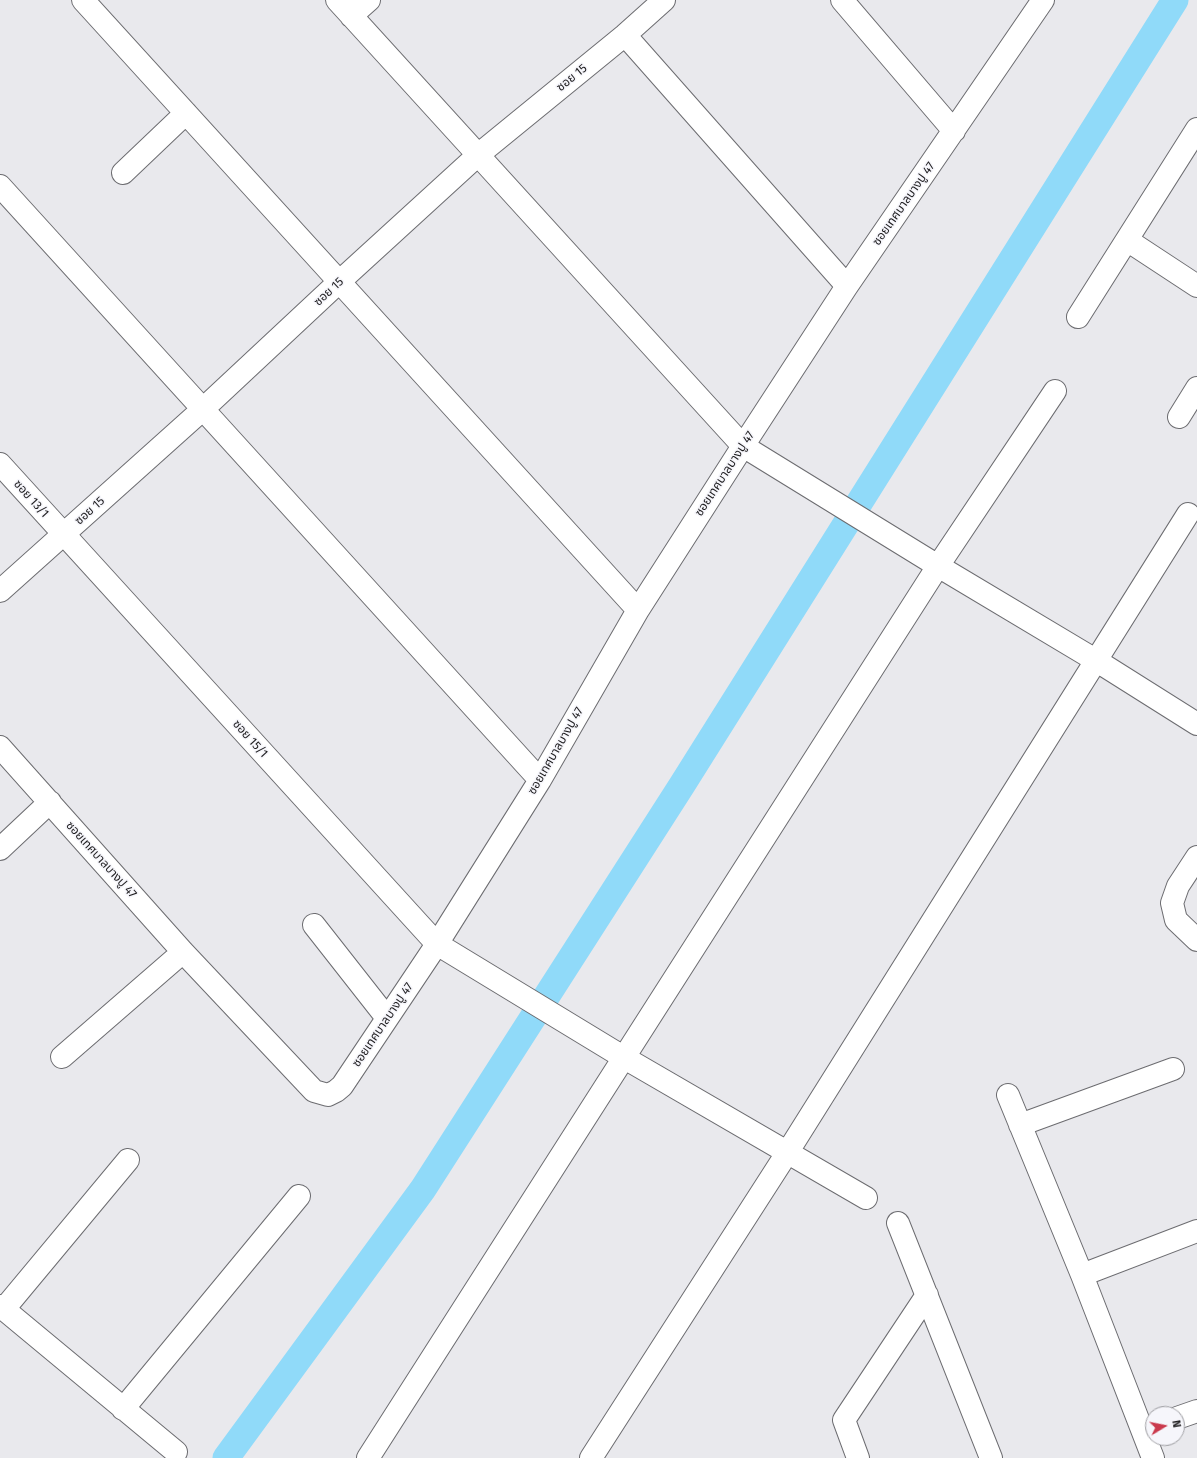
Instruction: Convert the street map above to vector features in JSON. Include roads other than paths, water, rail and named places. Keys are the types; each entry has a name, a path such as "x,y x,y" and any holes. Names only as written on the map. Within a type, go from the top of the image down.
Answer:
{"street":[{"path":"83,0 638,610"},
{"path":"337,0 743,446 1197,724"},
{"path":"351,16 369,0"},
{"name":"ซอย 15","path":"0,591 202,410 478,155 664,0"},
{"path":"842,0 954,131"},
{"name":"ซอยเทศบาลบางปู 47","path":"0,747 183,952 314,1091 328,1095 342,1086 437,944 540,780 638,610 743,446 847,286 1043,0"},
{"path":"625,34 847,286"},
{"path":"123,173 186,113"},
{"path":"1078,317 1197,129"},
{"path":"0,186 202,410 540,780"},
{"path":"1127,240 1197,286"},
{"path":"1179,417 1197,388"},
{"path":"368,1458 938,566 1055,391"},
{"name":"ซอย 13/1","path":"0,464 63,534"},
{"path":"591,1458 787,1153 1097,662 1188,514"},
{"name":"ซอย 15/1","path":"63,534 437,944 623,1057 866,1198"},
{"path":"0,849 50,802"},
{"path":"1197,857 1178,886 1172,903 1176,920 1197,940"},
{"path":"314,925 387,1018"},
{"path":"62,1057 183,952"},
{"path":"1020,1125 1173,1069"},
{"path":"1008,1095 1082,1276 1145,1422"},
{"path":"128,1160 2,1308 176,1452"},
{"path":"123,1409 299,1196"},
{"path":"898,1223 991,1458"},
{"path":"1082,1276 1197,1231"},
{"path":"858,1458 844,1420 927,1296"},
{"path":"1185,1415 1197,1411"},
{"path":"1151,1446 1153,1458"}],"waterway":[{"path":"226,1458 423,1189 682,785 1175,0"}]}
